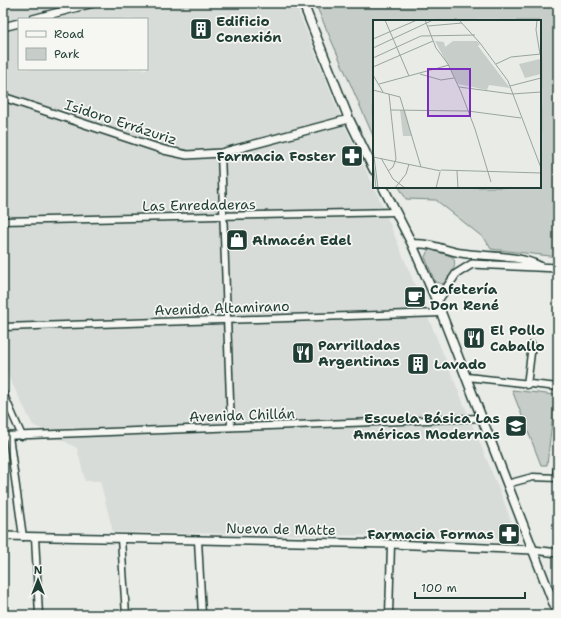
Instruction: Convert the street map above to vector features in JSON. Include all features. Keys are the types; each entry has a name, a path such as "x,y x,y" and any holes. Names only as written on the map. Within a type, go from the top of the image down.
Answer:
{"main road":[{"path":"303,3 349,119 373,168"},
{"path":"384,188 412,244 437,302 558,615"}],"street":[{"path":"37,18 93,3"},
{"path":"3,27 18,23"},
{"name":"Isidoro Errázuriz","path":"3,97 172,153 198,156 221,153 349,119"},
{"path":"221,153 231,427"},
{"name":"Las Enredaderas","path":"3,221 396,212"},
{"path":"412,244 427,243 461,253 526,260 541,266"},
{"path":"437,302 456,274 472,264 482,263 525,268 541,266 558,268"},
{"name":"Avenida Altamirano","path":"3,327 441,313"},
{"path":"527,385 532,345"},
{"path":"467,377 527,385 558,387"},
{"path":"3,393 22,436"},
{"name":"Avenida Chillán","path":"6,436 481,418"},
{"path":"6,436 23,537"},
{"path":"507,484 533,477 557,478 558,460"},
{"name":"Nueva de Matte","path":"3,536 391,544 533,550 558,553"},
{"path":"35,537 39,615"},
{"path":"121,539 126,615"},
{"path":"198,540 202,615"},
{"path":"390,615 391,544"}],"shaded area":[{"path":"3,3 295,3 341,118 380,200 505,504 517,538 113,532 100,481 85,481 77,448 33,425 3,366"}],"green space":[{"path":"315,3 558,3 558,257 491,249 485,239 436,200 406,199 400,188 541,188 541,20 373,20 373,136"},
{"path":"431,249 453,257 455,265 454,268 443,284 435,282 425,257 428,250"},
{"path":"512,390 555,395 547,465 541,465"}],"place":[{"name":"Edificio Conexión","path":"201,29"},
{"name":"Farmacia Foster","path":"352,156"},
{"name":"Almacén Edel","path":"237,240"},
{"name":"Cafetería Don René","path":"415,297"},
{"name":"El Pollo Caballo","path":"474,338"},
{"name":"Parrilladas Argentinas","path":"303,353"},
{"name":"Lavado","path":"418,364"},
{"name":"Escuela Básica Las Américas Modernas","path":"516,426"},
{"name":"Farmacia Formas","path":"509,534"}]}
